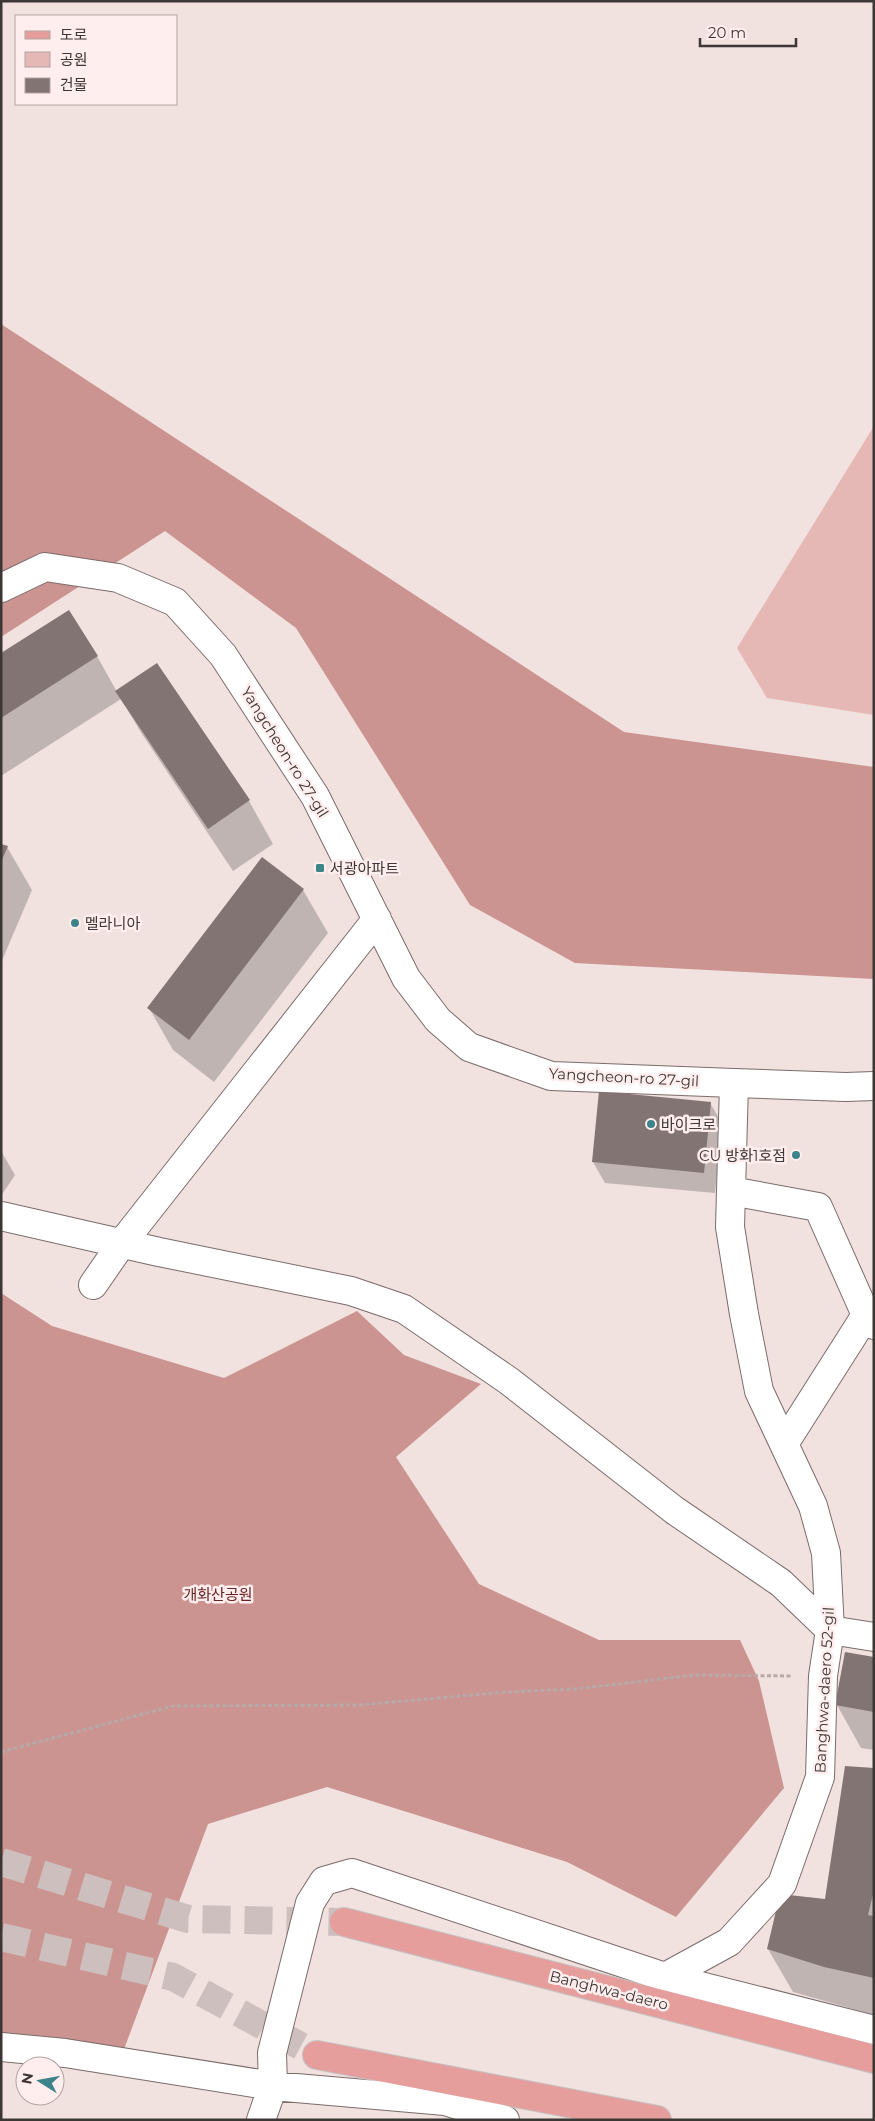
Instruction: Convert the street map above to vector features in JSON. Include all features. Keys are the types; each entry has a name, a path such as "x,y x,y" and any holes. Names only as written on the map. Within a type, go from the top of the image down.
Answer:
{"main road":[{"name":"Banghwa-daero","path":"344,1922 874,2058"},
{"path":"317,2055 657,2120"}],"street":[{"name":"Yangcheon-ro 27-gil","path":"1,588 45,567 118,578 175,602 223,656 316,796 406,978 438,1020 469,1047 551,1076 846,1087 874,1086"},
{"path":"93,1285 122,1243 377,919"},
{"name":"Banghwa-daero 52-gil","path":"665,1977 729,1942 782,1884 820,1778 823,1676 830,1630 826,1553 814,1506 759,1391 730,1227 734,1083"},
{"path":"731,1191 818,1207 870,1320 784,1444"},
{"path":"1,1216 351,1291 404,1309 509,1381 674,1510 781,1583 830,1630 874,1637"},
{"path":"260,2120 273,2086 272,2053 310,1902 324,1881 352,1873 665,1977 874,2030"},
{"path":"1,2047 65,2053 505,2120"}],"path":[{"path":"1,1752 173,1706 359,1705 506,1692 575,1689 696,1675 823,1676"}],"green space":[{"path":"1,324 624,732 874,767 874,979 575,963 470,905 296,628 165,531 1,637"},
{"path":"874,426 874,715 767,698 737,648"},
{"name":"개화산공원","path":"1,1293 52,1326 224,1378 357,1311 404,1355 481,1384 396,1457 479,1584 599,1640 740,1640 759,1681 784,1788 676,1917 567,1862 327,1787 208,1824 123,2052 1,2037"}],"building":[{"path":"69,610 98,656 1,718 1,653"},
{"path":"157,663 250,800 208,829 115,691"},
{"path":"1,844 8,846 1,862"},
{"path":"262,857 304,889 189,1040 147,1008"},
{"path":"599,1091 711,1102 704,1173 592,1162"},
{"path":"845,1652 874,1657 874,1712 835,1705"},
{"path":"845,1766 874,1768 874,1890 868,1915 874,1916 874,1978 824,1967 767,1949 780,1894 825,1899"}],"tunnel":[{"path":"1,1862 188,1919 344,1922"},
{"path":"1,1937 173,1977 317,2055"}],"place":[{"name":"서광아파트","path":"320,868"},
{"name":"멜라니아","path":"75,923"},
{"name":"바이크로","path":"651,1124"},
{"name":"CU 방화1호점","path":"796,1155"}]}
